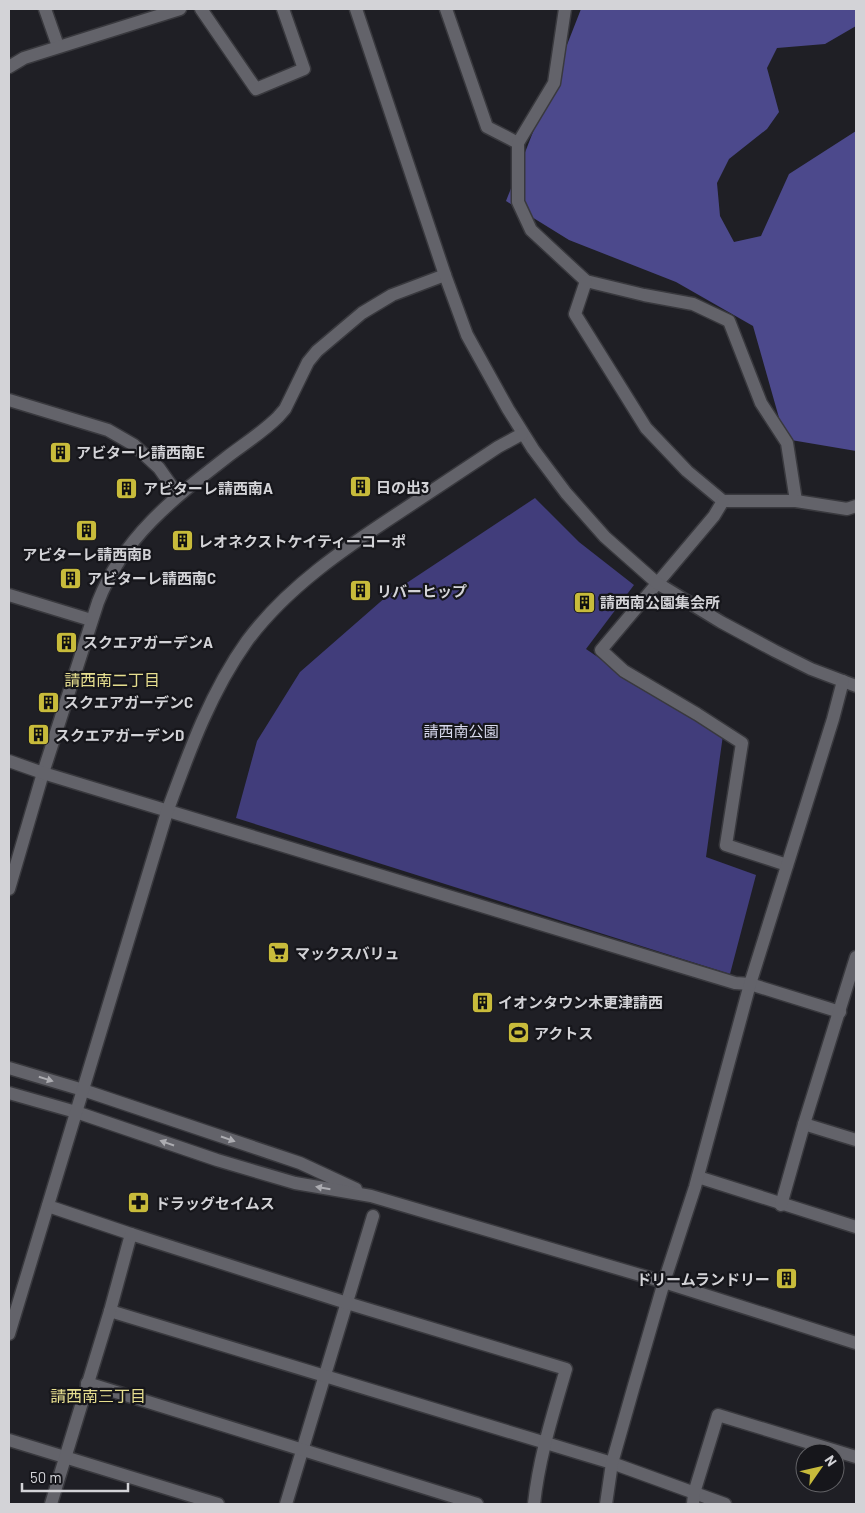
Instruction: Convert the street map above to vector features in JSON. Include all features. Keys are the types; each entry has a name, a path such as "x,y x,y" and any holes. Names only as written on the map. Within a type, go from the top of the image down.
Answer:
{"street":[{"path":"45,9 58,46"},
{"path":"9,67 24,58 58,46 180,9"},
{"path":"201,9 256,90 304,69 283,9"},
{"path":"356,9 467,336 522,434 566,493 605,537 657,583 721,622 775,651 811,669 856,686"},
{"path":"446,9 487,127 518,143"},
{"path":"564,9 554,83 518,143 518,202 531,230 586,281 693,304 729,322 761,403 787,443 796,501"},
{"path":"9,889 91,620 106,582 119,561 139,533 178,495 270,425 285,408 308,362 317,351 362,312 392,294 445,275"},
{"path":"586,281 575,314 646,428 687,471 723,501 796,501 847,509 856,506"},
{"path":"9,400 108,430 134,445 159,468 178,495"},
{"path":"9,1334 167,812 212,699 248,640 271,613 300,585 351,544 498,447 522,434"},
{"path":"723,501 714,516 602,650 624,670 742,743 726,845 787,865"},
{"path":"9,595 91,620"},
{"path":"606,1504 612,1463 664,1282 698,1177 750,984 843,681"},
{"path":"9,761 167,812 422,887 735,983 750,984 840,1012"},
{"path":"781,1205 856,957"},
{"path":"9,1068 83,1090 300,1163 372,1196"},
{"path":"9,1093 76,1112 218,1160 295,1183 372,1196 664,1282 856,1343"},
{"path":"804,1124 856,1140"},
{"path":"698,1177 856,1228"},
{"path":"48,1206 347,1303 566,1369 544,1443 537,1475 534,1504"},
{"path":"286,1504 373,1216"},
{"path":"50,1504 110,1311 131,1234"},
{"path":"110,1311 612,1463 694,1499 725,1504"},
{"path":"87,1383 477,1504"},
{"path":"694,1499 718,1415 856,1457"},
{"path":"9,1440 218,1504"}],"green space":[{"name":"請西南公園","path":"535,498 579,542 634,585 586,649 652,694 723,735 706,857 756,875 730,974 236,818 257,741 300,672 387,596"}],"shaded area":[{"path":"581,9 856,9 856,26 825,44 777,48 767,68 779,112 767,129 729,159 717,183 720,216 734,242 761,236 789,174 856,131 856,451 785,439 753,326 676,282 569,240 506,201"}],"place":[{"name":"アビターレ請西南E","path":"60,452"},
{"name":"日の出3","path":"360,487"},
{"name":"アビターレ請西南A","path":"127,488"},
{"name":"アビターレ請西南B","path":"87,531"},
{"name":"レオネクストケイティーコーポ","path":"182,541"},
{"name":"アビターレ請西南C","path":"71,578"},
{"name":"リバーヒップ","path":"361,591"},
{"name":"請西南公園集会所","path":"584,602"},
{"name":"スクエアガーデンA","path":"67,642"},
{"name":"スクエアガーデンC","path":"48,702"},
{"name":"スクエアガーデンD","path":"39,735"},
{"name":"マックスバリュ","path":"279,953"},
{"name":"イオンタウン木更津請西","path":"482,1002"},
{"name":"アクトス","path":"518,1033"},
{"name":"ドラッグセイムス","path":"139,1203"},
{"name":"ドリームランドリー","path":"786,1279"}],"district":[{"name":"請西南二丁目","path":"112,679"},
{"name":"請西南三丁目","path":"98,1395"}]}
